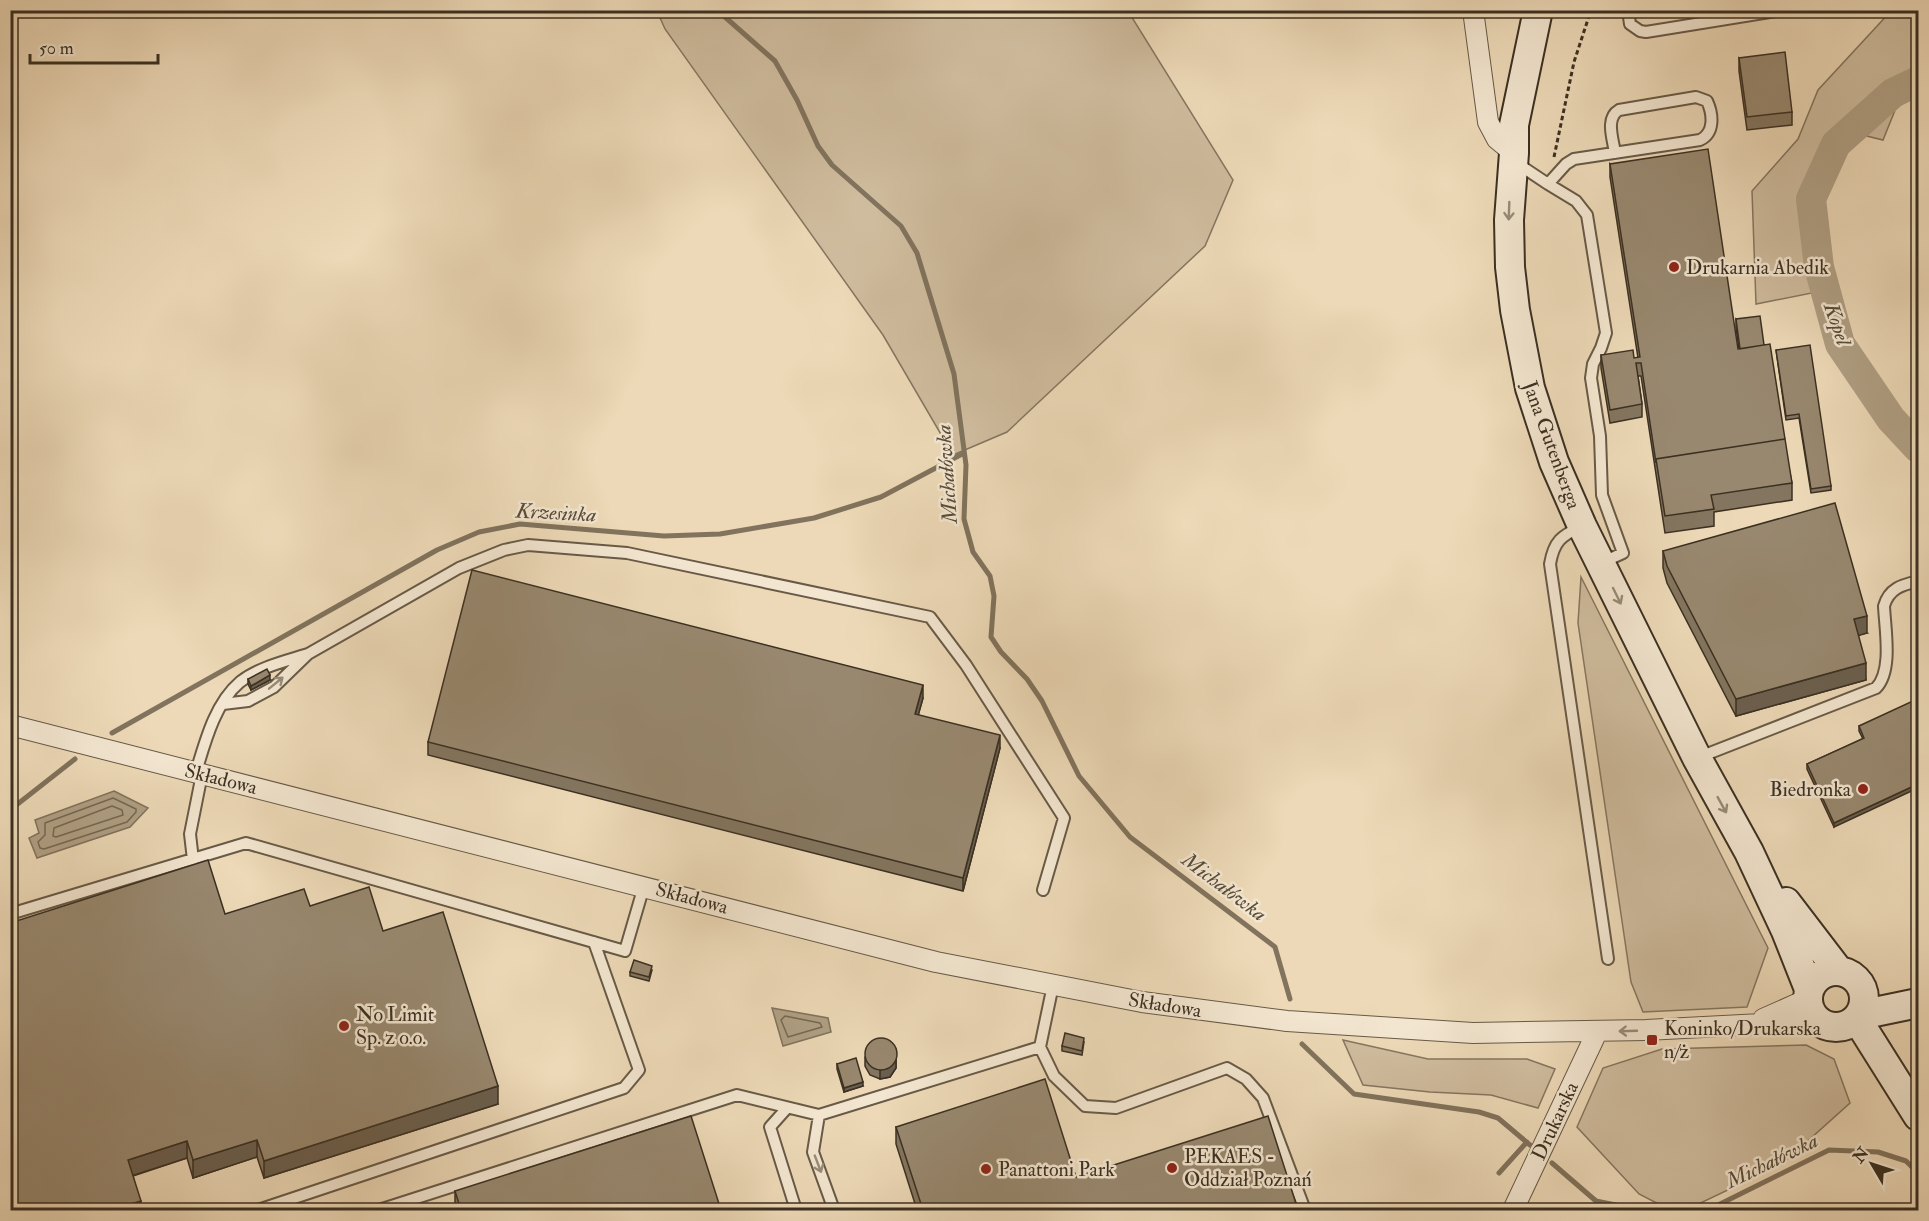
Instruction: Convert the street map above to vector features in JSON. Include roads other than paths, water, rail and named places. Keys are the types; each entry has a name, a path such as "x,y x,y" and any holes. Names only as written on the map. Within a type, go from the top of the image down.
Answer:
{"street":[{"path":"1473,10 1488,122 1497,138 1514,153 1525,132 1556,10"},
{"name":"Jana Gutenberga","path":"1538,10 1516,112 1509,242 1519,339 1544,435 1582,526 1697,758 1749,852 1786,931 1837,1009 1861,983 1853,975 1838,970 1749,852"},
{"name":"Składowa","path":"10,725 936,962 1142,1002 1287,1021 1473,1033 1597,1032 1749,1024 1776,1015 1837,1009"},
{"path":"1837,1009 1915,1003"},
{"path":"1837,1009 1918,1116"},
{"name":"Drukarska","path":"1513,1210 1597,1032"}],"lane":[{"path":"1628,10 1630,24 1646,32 1782,10"},
{"path":"1548,184 1558,171 1574,159 1615,153 1705,138 1712,127 1710,107 1707,101 1696,97 1614,112 1610,120 1615,153"},
{"path":"1514,153 1524,168 1576,201 1587,215 1606,333 1593,364 1592,378 1600,436 1602,495 1623,553 1601,563"},
{"path":"1582,526 1558,540 1552,551 1550,564 1608,960"},
{"path":"193,860 190,834 199,773 212,721 240,683 266,668 308,654 459,568 504,550 528,545 627,553 930,617 966,665 1064,818 1043,890"},
{"path":"1697,758 1876,688 1886,670 1884,606 1886,598 1896,588 1918,581"},
{"path":"223,704 248,701 274,687 308,654"},
{"path":"10,914 246,843 625,951 644,886"},
{"path":"258,1210 624,1088 639,1070 594,942"},
{"path":"1053,985 1040,1047 1054,1076 1085,1106 1116,1108 1227,1068 1246,1079 1263,1098 1305,1210"},
{"path":"379,1210 737,1095 819,1115 1040,1047"},
{"path":"787,1108 770,1127 796,1210"},
{"path":"819,1115 813,1152 834,1210"}],"water":[{"path":"114,791 148,808 130,827 37,858 29,838 39,833 35,820"},
{"path":"772,1008 828,1018 831,1032 783,1046"}],"waterway":[{"name":"Michałówka","path":"717,10 775,61 797,100 818,146 832,165 901,226 917,253 954,374 966,465 964,519 973,552 990,576 994,596 991,637 1001,652 1027,679 1042,701 1079,776 1130,837 1275,947 1290,999"},
{"name":"Kopel","path":"1918,81 1893,93 1836,144 1811,199 1819,267 1840,344 1891,419 1918,448"},
{"name":"Krzesinka","path":"112,733 437,550 479,532 520,524 664,536 720,534 814,518 881,497 964,453"},
{"name":"Krzesinka","path":"10,810 75,759"},
{"name":"Michałówka","path":"1302,1044 1354,1094 1479,1112 1498,1118 1530,1145"},
{"path":"1499,1173 1527,1142"},
{"name":"Michałówka","path":"1708,1210 1829,1150 1878,1152 1906,1161 1918,1173"},
{"name":"Michałówka","path":"1552,1163 1596,1201 1640,1210"}],"place":[{"name":"Drukarnia Abedik","path":"1674,267"},
{"name":"Biedronka","path":"1863,789"},
{"name":"No Limit Sp. z o.o.","path":"344,1026"},
{"name":"Koninko/Drukarska n/ż","path":"1652,1040"},
{"name":"PEKAES - Oddział Poznań","path":"1172,1168"},
{"name":"Panattoni Park","path":"986,1169"}]}
